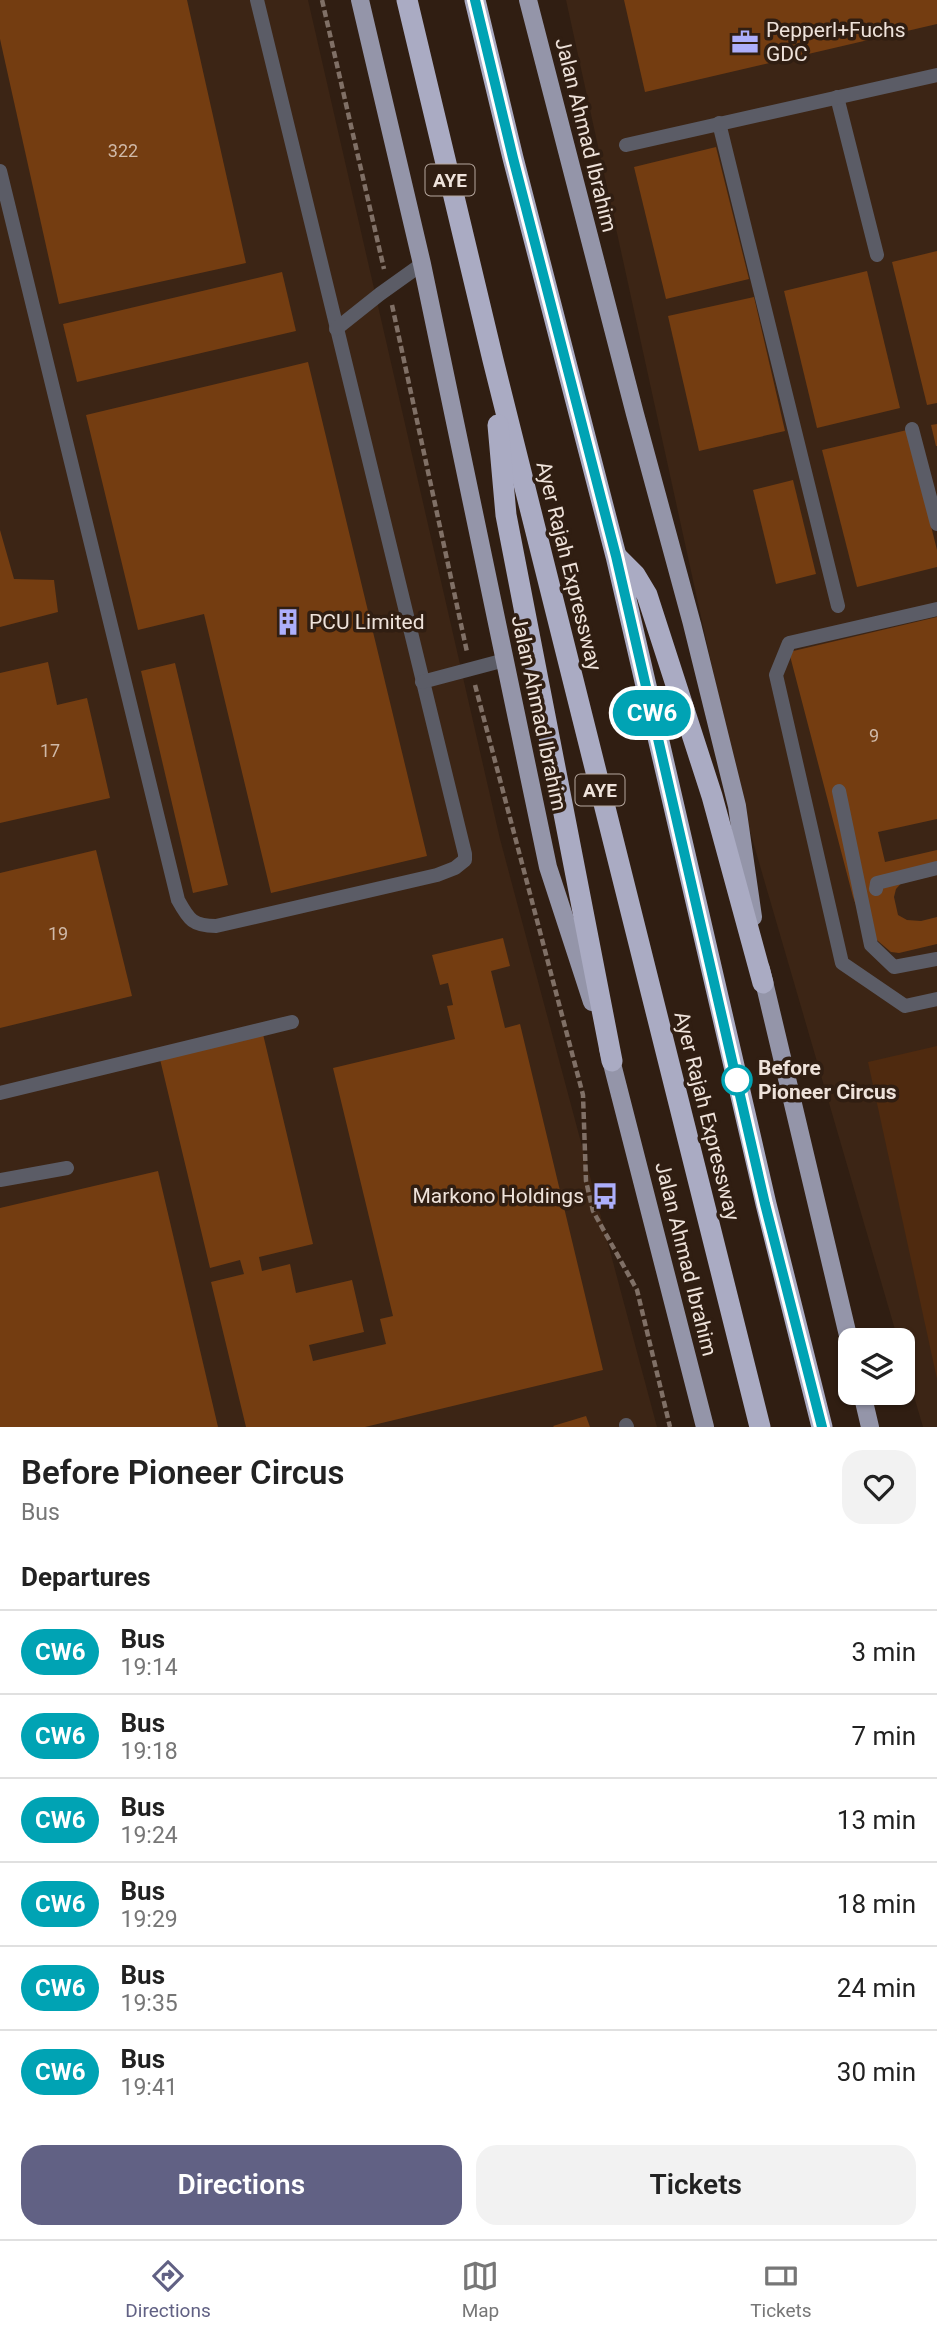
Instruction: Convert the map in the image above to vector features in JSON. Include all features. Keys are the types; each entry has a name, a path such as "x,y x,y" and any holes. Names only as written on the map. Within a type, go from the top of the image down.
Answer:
{"highway":[{"name":"Ayer Rajah Expressway","path":"407,0 493,360 760,1427"},
{"name":"Ayer Rajah Expressway","path":"475,0 616,556 765,1204 822,1427"},
{"path":"493,360 506,515 612,1061"},
{"path":"616,556 635,575 647,595 712,796 763,984"}],"main road":[{"name":"Jalan Ahmad Ibrahim","path":"360,0 422,264 548,867 612,1061 705,1427"},
{"name":"Jalan Ahmad Ibrahim","path":"528,0 692,624 737,806 763,984 846,1328"},
{"path":"865,1405 870,1427"}],"lane":[{"path":"0,171 178,900 192,922 203,926 216,926 447,872 465,860 257,0"},
{"path":"626,145 937,75"},
{"path":"837,97 877,255"},
{"path":"719,123 838,606"},
{"path":"336,329 422,264"},
{"path":"912,429 937,524"},
{"path":"937,609 789,643 776,674 842,962 905,1006 937,999"},
{"path":"422,682 505,660"},
{"path":"839,791 871,945 894,967 937,959"},
{"path":"876,889 877,883 937,868"},
{"path":"0,1093 292,1022"},
{"path":"0,1180 67,1168"}],"path":[{"path":"322,0 389,287 471,669 583,1094 586,1181 593,1211 637,1290 670,1427"}],"shaded area":[{"path":"0,0 308,0 500,839 657,1427 0,1427"},
{"path":"566,0 937,0 937,1427 923,1427 915,1400 915,1328 895,1328 742,804"},
{"path":"937,1046 937,1379 868,1062"}],"building":[{"path":"0,0 187,0 246,263 59,304 0,39"},
{"name":"Pepperl+Fuchs GDC","path":"624,0 937,0 937,24 645,92"},
{"path":"716,147 749,279 666,299 634,167"},
{"path":"937,251 937,403 927,405 892,262"},
{"path":"867,271 900,408 817,428 784,291"},
{"path":"282,272 296,331 77,382 63,324"},
{"path":"754,297 785,431 699,451 668,316"},
{"name":"PCU Limited","path":"308,362 427,856 271,893 204,614 138,630 86,415"},
{"path":"937,424 937,446 936,446 931,425"},
{"path":"907,430 937,550 937,567 857,587 822,450"},
{"path":"793,480 816,574 776,584 753,490"},
{"path":"0,530 14,579 54,580 58,612 0,627"},
{"path":"937,617 937,819 878,832 885,862 937,850 937,872 905,879 896,889 894,897 898,915 907,920 921,921 937,917 937,944 899,953 891,952 865,930 853,897 789,652"},
{"path":"48,662 57,705 87,698 110,798 0,823 0,673"},
{"path":"175,663 228,885 193,893 141,671"},
{"path":"96,850 132,996 0,1028 0,873"},
{"path":"503,938 510,966 491,971 505,1028 520,1024 603,1370 365,1427 246,1427 211,1282 244,1274 240,1260 210,1268 159,1055 262,1030 313,1244 259,1257 262,1271 290,1264 296,1293 352,1280 364,1332 309,1345 313,1361 386,1344 380,1319 393,1316 333,1068 455,1039 447,1006 453,1005 448,983 440,985 432,955"},
{"path":"158,1171 218,1427 0,1427 0,1208"},
{"path":"586,1416 590,1427 553,1426"}],"bus line":[{"name":"CW6","path":"475,0 616,556 765,1204 822,1427"}],"place":[{"name":"Pepperl+Fuchs GDC","path":"745,42"},
{"name":"PCU Limited","path":"288,622"},
{"name":"Before Pioneer Circus","path":"737,1080"},
{"name":"Markono Holdings","path":"605,1196"}]}
